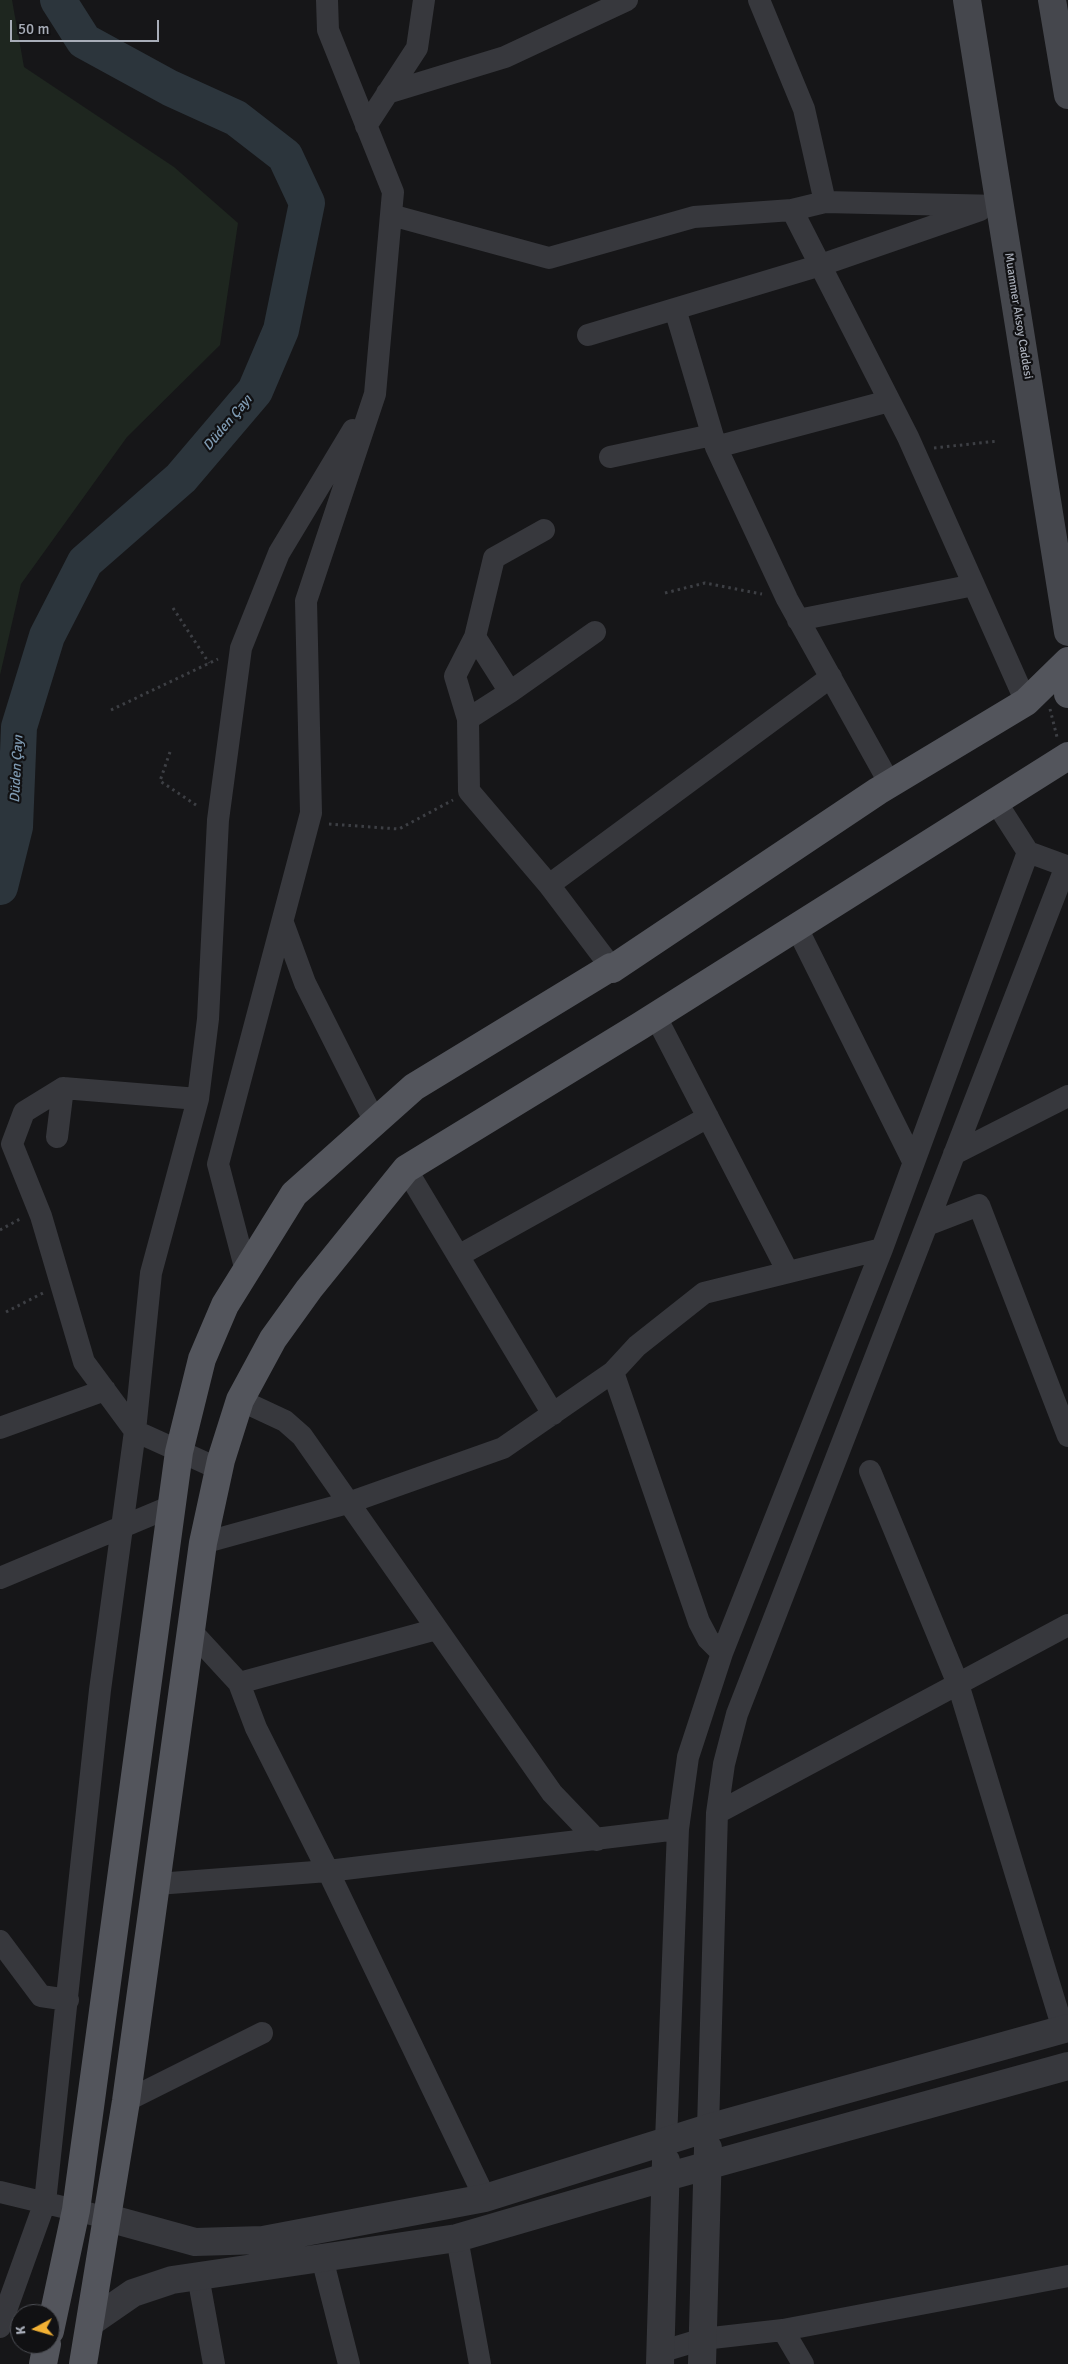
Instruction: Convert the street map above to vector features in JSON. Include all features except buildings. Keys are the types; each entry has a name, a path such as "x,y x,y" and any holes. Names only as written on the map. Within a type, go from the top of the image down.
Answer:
{"main road":[{"name":"Muammer Aksoy Caddesi","path":"967,0 998,206 1068,632"},
{"path":"1052,0 1067,77"},
{"path":"56,2304 76,2210 179,1452 202,1359 224,1305 294,1194 414,1087 611,967 612,969 890,784 1052,688 1068,662"},
{"path":"83,2364 126,2101 203,1543 219,1469 240,1400 273,1339 310,1289 406,1169 656,1016 1065,758"}],"street":[{"path":"246,1271 218,1164 312,813 306,600 375,394 393,192 328,30 327,0"},
{"path":"366,126 417,48 424,0"},
{"path":"387,93 505,57 627,0"},
{"path":"759,0 804,109 824,202"},
{"path":"391,215 549,258 694,217 792,210 824,202 998,206"},
{"path":"588,335 821,265 998,206"},
{"path":"792,210 913,450 974,585 1052,688"},
{"path":"675,309 714,441 798,620 890,784"},
{"path":"0,2327 45,2202 100,1690 135,1431 151,1273 198,1099 208,1019 218,820 241,648 279,552 375,394"},
{"path":"610,457 714,441 889,401"},
{"path":"544,530 494,558 475,637 455,676 468,719 469,791 549,885 611,967"},
{"path":"798,620 974,585"},
{"path":"468,719 595,632"},
{"path":"475,637 510,692"},
{"path":"549,885 831,677"},
{"path":"702,2351 717,1813 724,1764 737,1714 1066,866 1028,852 996,802"},
{"path":"1028,852 882,1249 722,1653 688,1757 678,1829 660,2358 702,2351 784,2330 1068,2276"},
{"path":"283,923 305,983 376,1122"},
{"path":"797,928 913,1161"},
{"path":"656,1016 788,1272"},
{"path":"198,1099 63,1088 24,1112 12,1144 41,1216 84,1362 135,1431 219,1469"},
{"path":"57,1137 63,1088"},
{"path":"954,1154 1068,1096"},
{"path":"458,1256 708,1117"},
{"path":"406,1169 553,1414"},
{"path":"927,1225 979,1205 1068,1436"},
{"path":"203,1543 348,1502 503,1448 614,1372 637,1346 704,1293 882,1249"},
{"path":"614,1372 700,1622 708,1639 722,1653"},
{"path":"0,1428 105,1390"},
{"path":"240,1400 285,1421 302,1436 552,1793 597,1840"},
{"path":"0,2192 108,2218 195,2242 263,2240 485,2198 708,2128 1066,2028 958,1684 870,1471"},
{"path":"0,1578 172,1506"},
{"path":"717,1813 1068,1625"},
{"path":"239,1682 437,1629"},
{"path":"192,1632 239,1682 256,1728 328,1871 485,2198"},
{"path":"157,1884 328,1871 678,1829"},
{"path":"0,1941 41,1996 68,2000"},
{"path":"126,2101 262,2033"},
{"path":"90,2322 133,2293 172,2280 457,2238 708,2165 1067,2072"},
{"path":"457,2238 480,2364"},
{"path":"322,2258 350,2364"},
{"path":"198,2276 214,2364"},
{"path":"784,2330 803,2364"}],"path":[{"path":"913,450 998,440"},
{"path":"665,593 705,584 787,598"},
{"path":"173,608 209,663"},
{"path":"111,710 241,648"},
{"path":"1052,688 1065,758"},
{"path":"170,752 160,781 218,820"},
{"path":"309,823 399,829 469,791"},
{"path":"6,1312 61,1284"}],"shaded area":[{"path":"0,0 12,0 24,67 174,167 238,223 220,345 127,437 21,584 0,675"}],"waterway":[{"name":"Düden Çayı","path":"0,887 15,827 19,727 47,636 85,562 181,478 255,391 281,330 307,203 285,156 236,118 170,88 84,41 58,0"}]}
